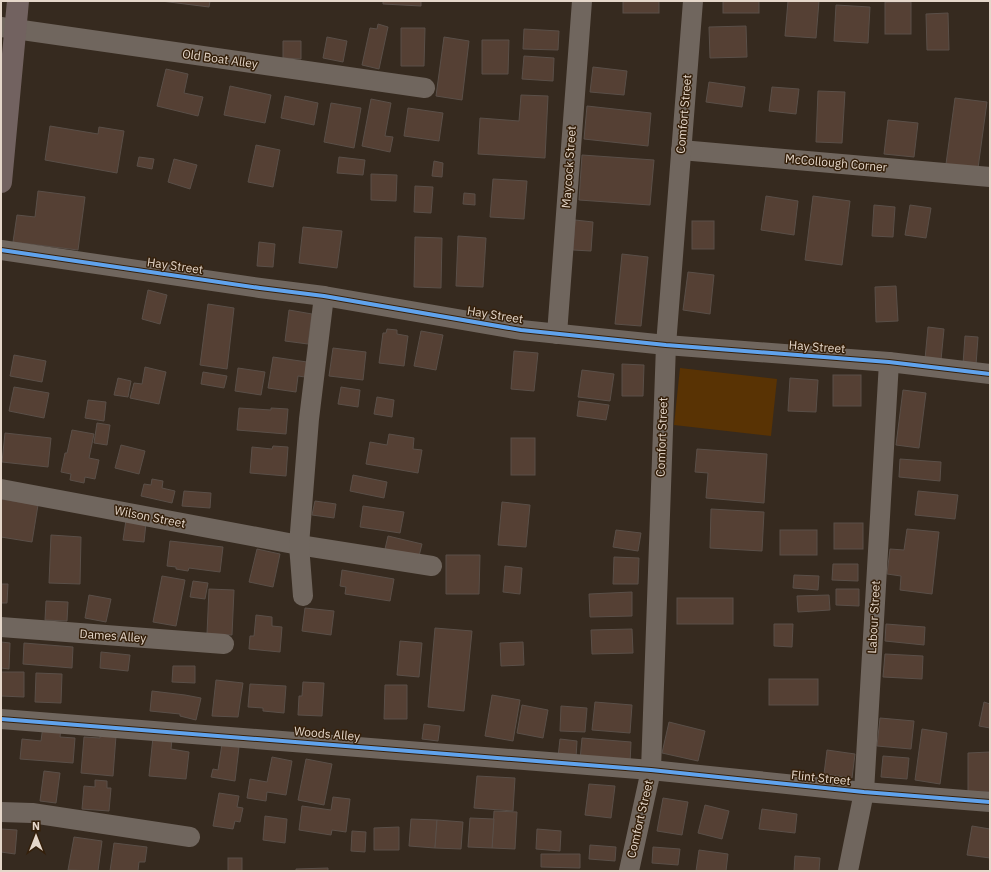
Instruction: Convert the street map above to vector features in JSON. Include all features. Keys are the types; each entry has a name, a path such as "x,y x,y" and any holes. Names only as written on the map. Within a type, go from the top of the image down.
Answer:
{"main road":[{"path":"1,182 8,28 18,1"}],"street":[{"name":"Maycock Street","path":"557,334 582,1"},
{"name":"Comfort Street","path":"629,871 651,770 666,345 693,1"},
{"name":"Old Boat Alley","path":"8,28 425,88"},
{"name":"McCollough Corner","path":"681,150 990,177"},
{"name":"Hay Street","path":"1,250 324,296 521,330 666,345 889,362 990,374"},
{"path":"303,596 299,545 309,419 324,296"},
{"name":"Labour Street","path":"848,871 864,792 889,362"},
{"name":"Wilson Street","path":"1,489 299,545 432,566"},
{"name":"Dames Alley","path":"1,627 224,644"},
{"name":"Woods Alley","path":"1,718 651,770"},
{"name":"Flint Street","path":"651,770 864,792 990,802"},
{"path":"1,812 32,813 190,838"}],"shaded area":[{"path":"680,368 777,379 771,436 674,425"}],"building":[{"path":"161,1 210,1 209,7"},
{"path":"383,1 421,1 421,6 383,4"},
{"path":"623,1 659,1 659,13 623,13"},
{"path":"723,1 759,1 759,13 723,13"},
{"path":"788,1 819,1 816,38 785,36"},
{"path":"885,2 911,2 911,34 885,34"},
{"path":"836,5 870,7 868,43 834,41"},
{"path":"948,13 949,50 927,50 926,14"},
{"path":"378,24 388,27 379,69 362,65 370,28 377,29"},
{"path":"746,26 747,57 710,58 709,27"},
{"path":"401,28 425,28 424,66 401,66"},
{"path":"524,29 559,31 558,50 523,49"},
{"path":"327,37 347,41 343,62 323,58"},
{"path":"444,37 469,41 462,100 436,96"},
{"path":"482,40 509,40 508,74 482,74"},
{"path":"283,41 301,41 301,59 283,58"},
{"path":"524,56 554,58 553,81 522,79"},
{"path":"593,67 627,71 624,95 590,92"},
{"path":"166,69 188,74 184,93 203,97 198,116 157,106"},
{"path":"709,82 745,87 742,107 706,102"},
{"path":"230,86 271,95 265,123 224,115"},
{"path":"772,87 799,89 796,114 769,111"},
{"path":"818,91 845,92 842,143 816,142"},
{"path":"521,95 548,96 545,158 478,154 480,118 519,121"},
{"path":"285,96 318,103 314,125 281,118"},
{"path":"955,98 987,102 978,168 946,164"},
{"path":"371,99 391,103 385,136 393,137 390,152 362,146"},
{"path":"331,103 361,108 354,148 324,142"},
{"path":"587,106 651,113 648,146 584,139"},
{"path":"408,108 443,113 439,141 404,136"},
{"path":"888,120 918,123 914,157 884,154"},
{"path":"50,126 98,134 99,127 124,131 117,173 45,160"},
{"path":"256,145 280,150 273,187 248,182"},
{"path":"582,155 654,160 650,205 579,200"},
{"path":"139,157 154,159 152,169 137,166"},
{"path":"339,157 365,160 363,175 337,173"},
{"path":"174,159 197,165 190,189 168,182"},
{"path":"434,161 443,163 442,177 432,176"},
{"path":"371,174 397,175 396,201 371,200"},
{"path":"493,179 527,181 524,219 490,217"},
{"path":"415,186 433,187 431,213 414,212"},
{"path":"38,191 85,197 78,250 13,242 17,215 35,217"},
{"path":"464,193 475,194 475,205 463,204"},
{"path":"766,196 798,201 794,235 761,230"},
{"path":"813,196 850,201 842,265 805,260"},
{"path":"874,205 895,207 893,237 872,236"},
{"path":"910,205 931,208 926,238 905,235"},
{"path":"575,220 593,222 591,251 573,250"},
{"path":"692,221 714,221 714,249 692,249"},
{"path":"303,227 342,231 337,268 299,263"},
{"path":"458,236 486,238 483,287 456,286"},
{"path":"415,237 442,238 441,288 414,287"},
{"path":"259,242 275,244 273,267 257,266"},
{"path":"622,254 648,257 641,326 615,324"},
{"path":"688,272 714,275 710,314 683,310"},
{"path":"896,286 898,321 876,322 875,287"},
{"path":"148,290 167,295 160,324 142,319"},
{"path":"208,304 234,308 227,369 200,365"},
{"path":"289,310 312,314 308,344 285,341"},
{"path":"928,327 944,329 941,360 925,359"},
{"path":"387,329 397,330 397,334 408,336 404,366 379,363 383,333 386,333"},
{"path":"421,331 443,335 436,370 414,366"},
{"path":"965,336 978,337 976,365 963,364"},
{"path":"333,348 366,352 363,380 329,376"},
{"path":"514,351 538,353 534,391 511,389"},
{"path":"14,355 46,361 42,382 10,376"},
{"path":"273,357 307,362 305,377 298,376 296,392 268,388"},
{"path":"622,364 644,365 643,396 622,396"},
{"path":"145,367 166,372 159,404 130,398 134,383 142,384"},
{"path":"238,368 265,372 261,395 235,391"},
{"path":"582,370 614,374 610,401 578,397"},
{"path":"203,372 227,376 224,388 201,384"},
{"path":"833,375 861,375 861,406 833,406"},
{"path":"118,378 131,381 128,397 114,395"},
{"path":"790,378 818,380 816,412 788,411"},
{"path":"14,387 49,393 44,418 9,411"},
{"path":"341,387 360,390 358,407 338,404"},
{"path":"903,390 926,393 919,448 896,445"},
{"path":"377,397 394,400 392,417 374,414"},
{"path":"88,400 106,402 104,421 85,418"},
{"path":"579,401 609,405 606,420 577,416"},
{"path":"239,408 271,410 271,408 288,409 286,434 237,430"},
{"path":"97,423 110,425 107,445 94,443"},
{"path":"72,430 94,434 89,458 99,460 95,479 85,477 84,483 70,480 71,474 61,472"},
{"path":"5,433 51,438 48,467 2,462"},
{"path":"389,434 414,438 413,449 422,450 418,473 366,464 370,442 387,445"},
{"path":"511,438 535,438 535,475 511,475"},
{"path":"121,445 145,451 139,474 115,468"},
{"path":"273,446 288,447 286,476 250,473 252,447 272,449"},
{"path":"697,449 767,454 764,503 706,498 708,473 695,472"},
{"path":"900,459 941,462 940,481 899,477"},
{"path":"353,475 387,482 384,498 350,491"},
{"path":"152,479 163,481 162,488 175,491 172,503 141,496 144,484 151,485"},
{"path":"184,491 211,493 210,508 182,506"},
{"path":"918,491 958,495 955,519 915,515"},
{"path":"1,499 38,505 32,542 1,537"},
{"path":"315,501 336,504 334,518 312,515"},
{"path":"502,502 530,505 526,547 498,545"},
{"path":"363,506 404,512 400,533 360,527"},
{"path":"711,509 764,512 762,551 710,548"},
{"path":"126,520 146,523 144,542 123,540"},
{"path":"834,523 863,523 863,549 834,549"},
{"path":"907,529 939,532 932,594 900,590 901,576 887,574 890,549 904,550"},
{"path":"616,530 641,533 638,551 613,547"},
{"path":"780,530 817,530 817,555 780,555"},
{"path":"51,535 81,537 80,584 49,583"},
{"path":"388,536 422,544 419,556 385,549"},
{"path":"170,541 223,547 220,572 189,568 188,571 167,566"},
{"path":"257,549 280,554 273,587 249,582"},
{"path":"446,555 480,555 479,594 446,594"},
{"path":"614,557 639,558 638,584 613,584"},
{"path":"833,564 858,564 858,581 832,580"},
{"path":"505,566 522,568 520,594 503,592"},
{"path":"342,570 394,579 390,601 345,594 346,587 340,586"},
{"path":"794,575 819,576 818,590 793,588"},
{"path":"162,576 185,580 176,626 153,622"},
{"path":"193,581 208,583 205,599 190,597"},
{"path":"1,584 8,584 7,603 1,603"},
{"path":"209,589 234,590 232,635 207,634"},
{"path":"836,589 859,589 859,606 836,605"},
{"path":"632,592 632,616 590,617 589,594"},
{"path":"89,595 111,599 106,622 85,618"},
{"path":"829,595 830,610 798,612 797,596"},
{"path":"677,598 733,598 733,624 677,624"},
{"path":"46,601 68,602 67,621 45,620"},
{"path":"305,608 334,611 331,635 302,631"},
{"path":"256,615 272,617 272,626 282,627 280,652 249,649 250,636 254,636"},
{"path":"774,624 793,624 792,647 774,646"},
{"path":"886,624 925,627 924,645 885,641"},
{"path":"435,628 472,631 464,711 428,707"},
{"path":"632,629 633,653 592,654 591,630"},
{"path":"400,641 422,643 419,677 397,675"},
{"path":"1,642 10,643 9,669 1,668"},
{"path":"523,642 524,665 501,666 500,643"},
{"path":"24,643 73,647 72,668 23,664"},
{"path":"101,652 130,655 128,671 100,668"},
{"path":"885,654 923,656 922,679 883,677"},
{"path":"173,666 195,666 195,683 172,682"},
{"path":"1,672 24,672 24,697 1,696"},
{"path":"36,673 62,674 61,703 35,702"},
{"path":"769,679 818,679 818,705 769,705"},
{"path":"216,680 243,683 238,717 212,716"},
{"path":"303,682 324,683 322,716 298,715 299,696 302,696"},
{"path":"250,684 286,686 284,713 263,711 263,708 248,707"},
{"path":"385,685 407,685 407,719 384,719"},
{"path":"152,691 201,698 196,720 180,716 180,714 150,711"},
{"path":"492,695 520,700 513,741 485,736"},
{"path":"595,702 632,705 630,733 592,730"},
{"path":"984,702 990,704 990,728 979,726"},
{"path":"522,705 548,710 543,738 517,733"},
{"path":"561,706 587,708 585,732 560,731"},
{"path":"880,718 914,721 911,749 877,746"},
{"path":"669,722 705,731 698,761 662,753"},
{"path":"424,724 440,726 438,741 422,739"},
{"path":"43,726 61,728 60,737 75,738 73,763 20,759 22,739 41,741"},
{"path":"922,729 947,733 940,784 915,780"},
{"path":"100,734 116,736 113,776 81,773 84,737 100,738"},
{"path":"153,737 172,739 171,749 189,752 186,779 149,776"},
{"path":"582,738 631,742 630,764 580,760"},
{"path":"560,739 577,741 576,758 558,757"},
{"path":"222,744 239,747 235,781 211,777 213,769 218,770"},
{"path":"827,750 855,754 852,778 824,774"},
{"path":"990,752 990,792 968,792 968,753"},
{"path":"883,756 909,758 907,779 881,777"},
{"path":"272,757 292,761 286,795 267,792 266,801 247,798 250,779 267,782"},
{"path":"306,759 332,764 324,805 298,800"},
{"path":"44,771 60,773 56,803 40,801"},
{"path":"477,776 515,778 513,811 474,808"},
{"path":"95,780 107,781 107,788 111,788 109,811 82,809 84,786 95,787"},
{"path":"589,784 615,786 611,818 585,815"},
{"path":"219,793 239,796 237,807 243,808 240,822 235,821 233,829 213,826"},
{"path":"333,797 350,799 346,832 332,830 331,835 299,830 302,806 331,810"},
{"path":"663,798 688,802 682,835 657,831"},
{"path":"705,805 729,811 722,839 698,833"},
{"path":"762,809 797,814 795,833 759,829"},
{"path":"494,811 517,812 515,849 492,848"},
{"path":"265,816 287,819 285,843 263,840"},
{"path":"470,818 494,819 492,848 468,847"},
{"path":"411,819 437,820 435,848 409,846"},
{"path":"437,820 463,822 461,849 435,848"},
{"path":"972,826 990,829 990,858 967,855"},
{"path":"399,827 399,850 374,850 374,828"},
{"path":"1,829 17,830 15,854 1,852"},
{"path":"537,829 561,831 560,851 536,849"},
{"path":"352,831 366,832 365,852 351,851"},
{"path":"74,837 102,841 98,871 68,870"},
{"path":"114,843 147,847 145,862 139,862 138,871 110,871"},
{"path":"590,845 616,847 615,861 589,859"},
{"path":"653,847 680,849 678,865 652,863"},
{"path":"699,850 728,854 726,871 696,871"},
{"path":"541,854 580,854 580,868 541,867"},
{"path":"795,856 820,858 819,871 794,871"},
{"path":"228,858 242,858 242,871 228,871"},
{"path":"328,868 328,871 296,871 296,869"}],"cycle path":[{"path":"1,250 324,296 521,330 666,345 889,362 990,374"},
{"path":"1,719 651,770 864,792 990,802"}]}
